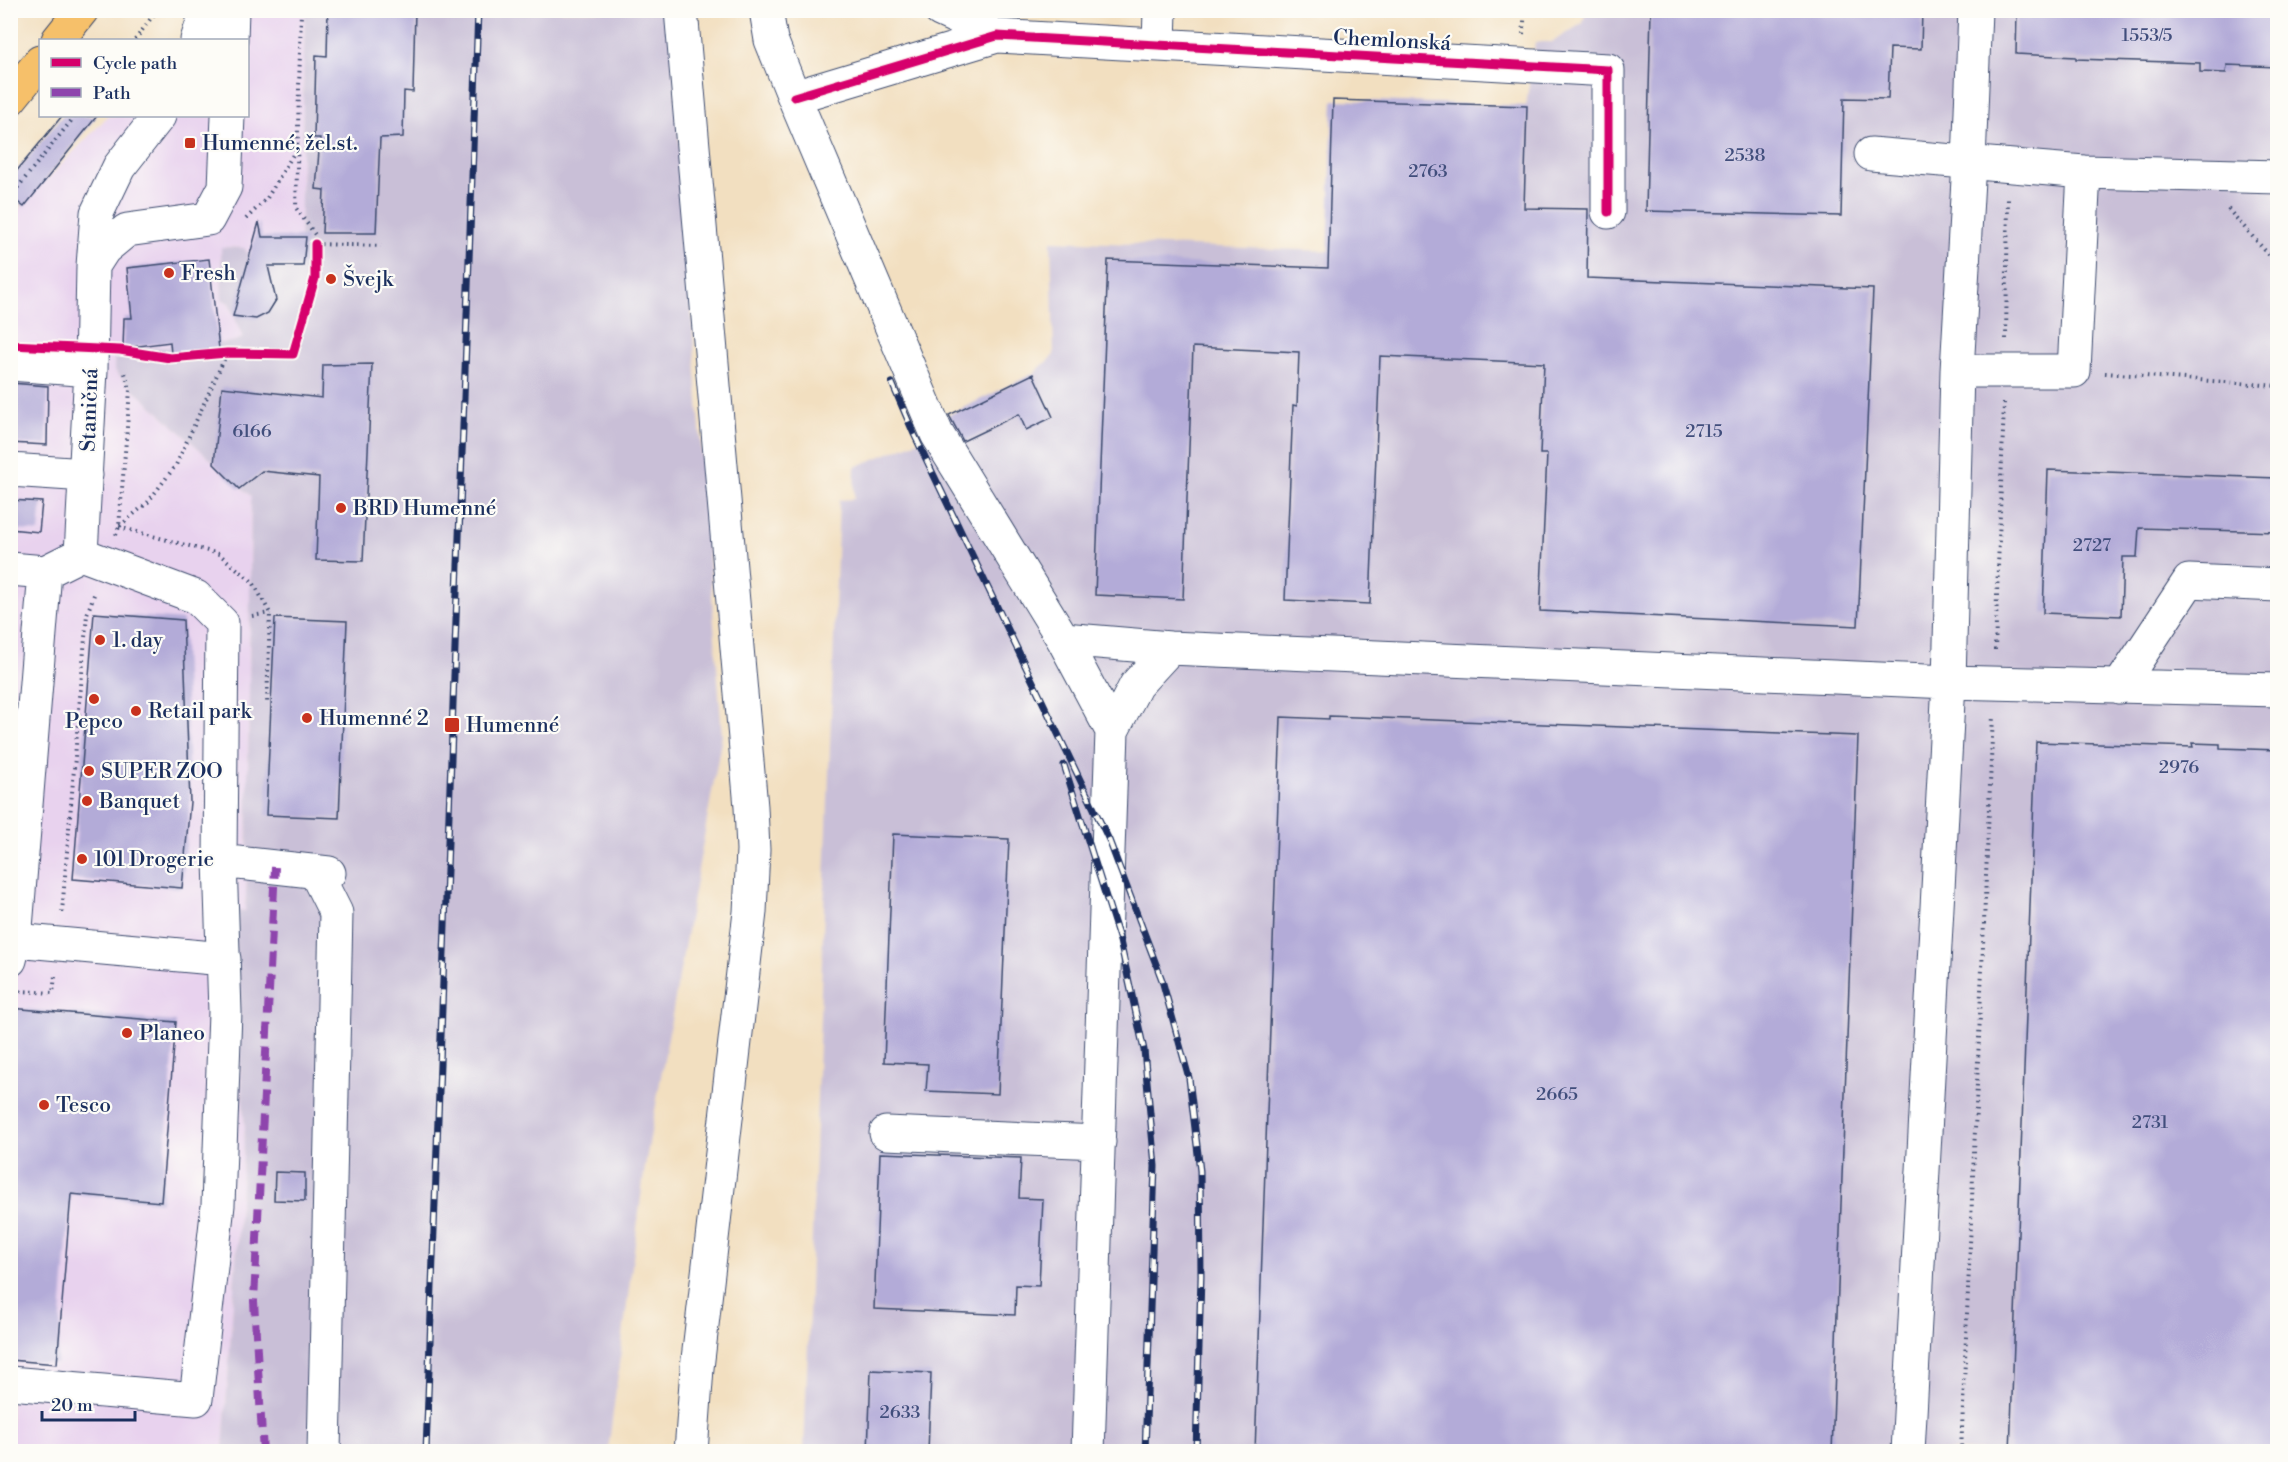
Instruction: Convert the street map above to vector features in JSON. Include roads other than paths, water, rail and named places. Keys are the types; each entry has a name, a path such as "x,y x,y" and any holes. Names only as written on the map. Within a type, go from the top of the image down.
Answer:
{"main road":[{"path":"59,39 82,10"},
{"path":"10,99 39,63"}],"street":[{"path":"196,39 207,10"},
{"path":"231,39 232,10"},
{"path":"681,10 753,850 750,912 697,1368 691,1452"},
{"path":"766,10 771,40 937,434 1063,639 1112,731"},
{"path":"940,10 997,36"},
{"path":"1159,45 1160,10"},
{"path":"1908,1452 1949,682 1957,371 1975,10"},
{"path":"794,97 997,36"},
{"name":"Chemlonská","path":"997,36 1608,70 1608,212"},
{"name":"Staničná","path":"93,558 86,475 93,266 98,213 119,167 158,117"},
{"path":"93,266 104,249 127,230 208,219 225,187 228,117"},
{"path":"1871,154 2084,172 2277,177"},
{"path":"1957,371 2074,370 2084,172"},
{"path":"10,364 91,370"},
{"path":"10,471 86,475"},
{"path":"10,569 45,572 93,558 196,597 222,623 220,861 225,1012 219,1205 196,1399 10,1383"},
{"path":"45,572 13,950 60,945 224,959"},
{"path":"2119,687 2189,581 2277,585"},
{"path":"1063,639 1170,648 1994,684 2277,690"},
{"path":"1088,1452 1112,731 1136,685 1170,648"},
{"path":"220,861 322,872 336,913 324,1452"},
{"path":"886,1133 1099,1142"}],"railway":[{"path":"426,1452 478,10"},
{"path":"892,383 914,434 1109,840 1162,980 1189,1078 1200,1171 1201,1276 1196,1452"},
{"path":"1064,765 1120,941 1144,1050 1155,1166 1145,1452"}],"place":[{"name":"Humenné, žel.st.","path":"190,143"},
{"name":"Fresh","path":"169,273"},
{"name":"Švejk","path":"331,279"},
{"name":"BRD Humenné","path":"341,508"},
{"name":"1. day","path":"100,640"},
{"name":"Pepco","path":"94,699"},
{"name":"Retail park","path":"136,711"},
{"name":"Humenné 2","path":"307,718"},
{"name":"Humenné","path":"452,725"},
{"name":"SUPER ZOO","path":"89,771"},
{"name":"Banquet","path":"87,801"},
{"name":"101 Drogerie","path":"82,859"},
{"name":"Planeo","path":"127,1033"},
{"name":"Tesco","path":"44,1105"}]}
